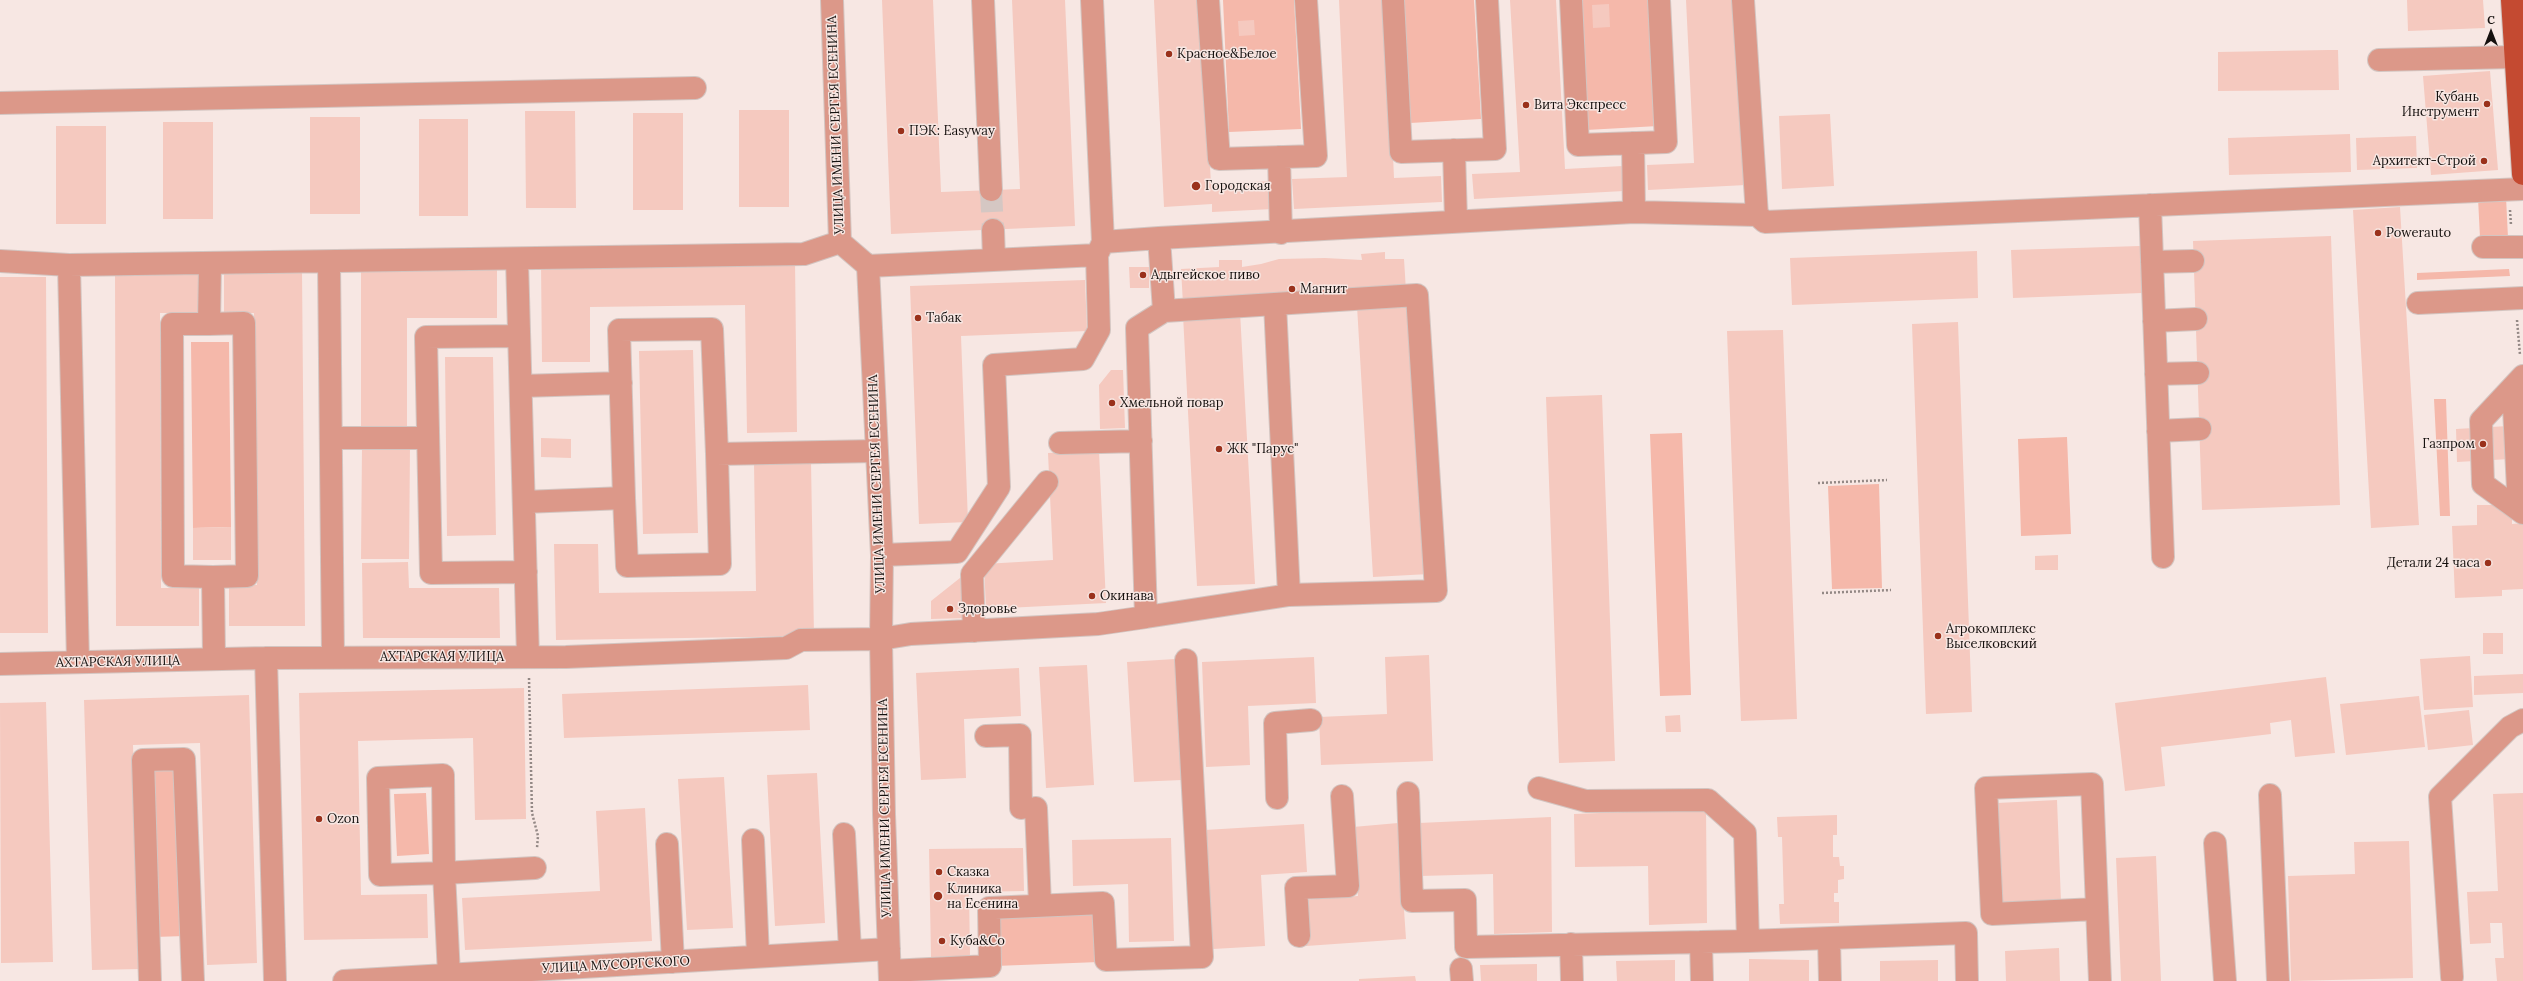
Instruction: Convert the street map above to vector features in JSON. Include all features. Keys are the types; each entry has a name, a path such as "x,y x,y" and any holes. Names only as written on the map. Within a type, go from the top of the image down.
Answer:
{"main road":[{"path":"2512,0 2523,174"}],"street":[{"name":"УЛИЦА ИМЕНИ СЕРГЕЯ ЕСЕНИНА","path":"832,0 840,242 868,266 882,555 881,639 890,976"},
{"path":"983,0 991,190"},
{"path":"882,555 957,552 999,487 994,365 1083,359 1099,330 1100,249 1092,0"},
{"path":"1208,0 1218,159 1316,156 1306,0"},
{"path":"1392,0 1401,152 1495,149 1487,0"},
{"path":"1571,0 1578,145 1666,142 1659,0"},
{"path":"1743,0 1757,215"},
{"path":"2379,60 2515,57"},
{"path":"0,103 695,88"},
{"path":"1633,143 1634,212"},
{"path":"1454,150 1456,221"},
{"path":"1279,157 1281,232"},
{"path":"868,266 994,259 1100,249 1159,238 1634,212 1757,215 1765,222 2523,189"},
{"path":"2150,205 2163,557"},
{"path":"993,230 994,259"},
{"path":"1159,238 1164,311"},
{"path":"0,261 69,265 210,264 804,254 840,242"},
{"path":"2483,247 2523,247"},
{"path":"517,259 528,656"},
{"path":"2152,262 2193,261"},
{"path":"329,262 333,658"},
{"path":"209,324 210,264"},
{"path":"69,265 78,662"},
{"name":"АХТАРСКАЯ УЛИЦА","path":"0,664 266,658 528,656 786,648 801,640 881,639 911,634 1098,624 1289,595 1436,591 1417,295 1276,304"},
{"path":"2418,303 2523,298"},
{"path":"1146,617 1138,328 1164,311 1276,304 1289,595"},
{"path":"2154,321 2196,319"},
{"path":"244,323 247,576 173,576 172,324 209,324 244,323"},
{"path":"712,329 720,564 627,566 621,383 619,330 712,329"},
{"path":"519,336 426,337 431,573 526,572"},
{"path":"2156,374 2198,373"},
{"path":"2518,382 2481,422 2483,484 2521,512"},
{"path":"2518,382 2521,512"},
{"path":"521,386 621,383"},
{"path":"2158,431 2200,430"},
{"path":"331,438 427,438"},
{"path":"1060,443 1141,441"},
{"path":"717,454 877,451"},
{"path":"974,631 972,574 1047,482"},
{"path":"524,502 624,498"},
{"path":"213,577 214,659"},
{"path":"266,658 275,981"},
{"path":"890,976 990,966 989,908 1103,903 1106,960 1202,957 1186,660"},
{"path":"1277,798 1276,723 1311,720"},
{"path":"2452,977 2440,797 2510,727 2523,720"},
{"path":"986,736 1020,734 1040,905"},
{"path":"150,981 143,760 184,759 192,981"},
{"path":"449,975 444,873 442,775 378,778 380,875 444,873 535,868"},
{"path":"2096,908 1992,914 1986,788 2092,784 2100,981"},
{"path":"1539,788 1586,801 1708,800 1745,833 1748,942"},
{"path":"1408,794 1412,901 1465,900 1466,947 1748,942 1966,933 1967,981"},
{"path":"2270,795 2278,981"},
{"path":"1299,936 1296,888 1348,886 1342,796"},
{"path":"844,834 850,951"},
{"path":"753,840 758,956"},
{"path":"2216,843 2225,981"},
{"path":"667,844 673,962"},
{"path":"1829,939 1830,981"},
{"path":"1701,942 1702,981"},
{"path":"1571,944 1572,981"},
{"name":"УЛИЦА МУСОРГСКОГО","path":"344,981 758,956 889,950"}],"path":[{"path":"1818,483 1887,480"},
{"path":"1822,593 1891,590"},
{"path":"528,656 532,813 538,836 535,868"}],"shaded area":[{"path":"1223,0 1294,0 1301,129 1229,132"},
{"path":"1404,0 1474,0 1481,119 1410,123"},
{"path":"1580,0 1651,0 1658,126 1586,130"},
{"path":"2506,197 2508,238 2480,238 2478,198"},
{"path":"2509,269 2510,276 2417,280 2417,273"},
{"path":"191,342 229,342 231,527 193,528"},
{"path":"2434,399 2446,399 2450,516 2440,516"},
{"path":"1682,433 1691,695 1660,696 1650,434"},
{"path":"2067,437 2071,534 2021,536 2018,439"},
{"path":"1879,484 1882,588 1832,589 1828,486"},
{"path":"179,764 185,936 154,937 148,766"},
{"path":"426,793 429,854 397,856 394,794"},
{"path":"1097,909 1099,962 995,966 993,913"}],"building":[{"path":"882,0 933,0 941,192 1020,189 1012,0 1065,0 1075,226 891,234"},
{"path":"1154,0 1201,0 1211,184 1272,181 1273,209 1212,212 1212,204 1164,207"},
{"path":"1339,0 1386,0 1394,178 1441,176 1442,202 1294,209 1292,179 1347,177"},
{"path":"1510,0 1556,0 1565,169 1623,166 1624,191 1474,199 1472,174 1520,172"},
{"path":"1686,0 1736,0 1746,185 1648,190 1647,165 1694,163"},
{"path":"2407,0 2483,0 2485,28 2408,31"},
{"path":"1609,4 1610,27 1593,28 1592,5"},
{"path":"1254,20 1255,35 1239,36 1238,21"},
{"path":"2338,50 2339,90 2218,91 2218,52"},
{"path":"2490,71 2498,170 2431,175 2423,76"},
{"path":"739,110 789,110 789,207 739,207"},
{"path":"525,111 575,111 576,208 526,208"},
{"path":"633,113 683,113 683,210 633,210"},
{"path":"1830,114 1834,186 1782,189 1779,116"},
{"path":"310,117 360,117 360,214 310,214"},
{"path":"419,119 468,119 468,216 419,216"},
{"path":"163,122 213,122 213,219 163,219"},
{"path":"56,126 106,126 106,224 56,224"},
{"path":"2350,134 2351,172 2229,175 2228,138"},
{"path":"2416,136 2417,168 2357,170 2356,138"},
{"path":"2400,207 2419,525 2371,528 2353,210"},
{"path":"2331,236 2340,505 2202,510 2193,241"},
{"path":"2140,246 2142,293 2013,298 2011,250"},
{"path":"1977,251 1978,298 1792,305 1790,258"},
{"path":"1385,252 1385,259 1404,259 1406,291 1183,304 1181,269 1219,267 1219,260 1242,260 1242,267 1279,259 1325,258 1362,260 1361,254"},
{"path":"795,261 797,432 747,433 745,305 590,307 590,362 542,362 541,263"},
{"path":"1129,267 1149,267 1149,288 1130,288"},
{"path":"198,270 198,313 160,313 161,588 199,588 199,626 116,626 115,271"},
{"path":"302,270 305,626 229,626 229,585 257,585 254,313 224,313 224,271"},
{"path":"361,270 497,270 497,318 407,318 407,428 361,428"},
{"path":"0,277 46,277 48,633 0,633"},
{"path":"1085,280 1087,331 961,336 968,522 919,524 910,286"},
{"path":"1413,303 1429,574 1373,577 1357,306"},
{"name":"ЖК \"Парус\"","path":"1240,312 1255,584 1197,586 1183,315"},
{"path":"1958,322 1972,712 1926,714 1912,324"},
{"path":"1783,330 1797,719 1741,721 1727,331"},
{"path":"693,350 698,533 643,534 639,351"},
{"path":"445,357 493,357 496,535 447,536"},
{"path":"1111,370 1123,370 1125,428 1100,429 1099,385"},
{"path":"1602,395 1615,761 1559,763 1546,397"},
{"name":"Газпром","path":"2508,426 2510,459 2457,462 2456,429"},
{"path":"541,438 571,439 571,458 541,457"},
{"path":"362,446 410,446 409,559 361,559"},
{"path":"1099,451 1106,603 986,609 984,564 1053,560 1048,453"},
{"path":"811,462 814,636 556,640 554,544 598,544 599,593 756,591 754,463"},
{"name":"Детали 24 часа","path":"2477,505 2512,505 2512,524 2523,523 2523,589 2502,590 2502,596 2455,598 2452,526 2477,525"},
{"path":"231,527 231,560 193,560 193,528"},
{"path":"2058,555 2058,570 2035,570 2035,556"},
{"path":"408,562 409,588 499,588 500,638 363,638 362,563"},
{"path":"965,574 966,618 931,619 931,601"},
{"path":"2483,633 2503,633 2503,654 2483,654"},
{"path":"1429,655 1433,761 1321,765 1319,717 1387,714 1385,657"},
{"path":"2470,656 2473,707 2424,710 2420,659"},
{"path":"1314,657 1316,703 1248,706 1250,765 1206,767 1202,662"},
{"path":"1175,659 1182,780 1134,782 1127,662"},
{"path":"1087,665 1094,785 1046,788 1039,667"},
{"path":"1019,668 1021,716 964,719 966,778 921,780 916,673"},
{"path":"2523,674 2523,693 2474,695 2474,676"},
{"path":"2326,677 2335,753 2295,757 2291,720 2270,723 2271,734 2161,747 2165,786 2125,791 2115,703"},
{"path":"808,685 810,730 564,738 562,694"},
{"path":"524,688 526,819 475,820 473,738 358,741 361,895 427,894 428,938 304,940 299,693"},
{"path":"249,695 257,963 207,965 200,743 133,745 140,969 92,970 84,700"},
{"path":"2419,696 2425,747 2346,755 2340,704"},
{"path":"46,702 53,962 1,963 0,703"},
{"path":"2469,710 2473,745 2428,750 2424,715"},
{"path":"1680,715 1681,732 1666,732 1665,716"},
{"path":"817,773 825,923 775,926 767,775"},
{"path":"724,777 733,928 687,930 678,779"},
{"path":"2523,793 2523,981 2497,981 2495,958 2504,958 2502,923 2490,923 2491,943 2470,944 2467,892 2498,891 2493,794"},
{"path":"2057,800 2061,902 2001,905 1997,803"},
{"path":"645,808 652,941 465,950 462,898 600,891 596,811"},
{"path":"1706,809 1707,923 1649,925 1648,866 1575,867 1574,814"},
{"path":"1837,815 1837,835 1833,835 1833,857 1839,857 1840,866 1844,866 1844,879 1838,880 1838,893 1834,893 1834,902 1839,902 1839,923 1780,924 1779,904 1784,904 1782,837 1778,837 1777,817"},
{"path":"1551,817 1552,932 1494,934 1493,874 1420,876 1419,823"},
{"path":"1398,823 1406,939 1306,946 1302,900 1358,896 1353,827"},
{"path":"1304,824 1307,872 1261,875 1265,946 1213,949 1205,830"},
{"path":"1171,838 1174,941 1129,942 1128,884 1073,886 1072,840"},
{"path":"2409,841 2413,978 2291,981 2288,876 2355,874 2354,842"},
{"path":"1023,848 1024,891 969,892 970,956 931,957 929,849"},
{"path":"2156,856 2161,981 2121,981 2116,858"},
{"path":"2059,948 2060,981 2006,981 2005,951"},
{"path":"1749,959 1809,960 1809,981 1749,981"},
{"path":"1675,960 1675,981 1617,981 1616,961"},
{"path":"1938,960 1938,981 1880,981 1880,961"},
{"path":"1537,964 1537,981 1481,981 1480,965"},
{"path":"1415,976 1416,981 1359,981 1359,979"}],"tunnel":[{"path":"991,190 993,230"}],"place":[{"name":"Красное&Белое","path":"1169,54"},
{"name":"Кубань Инструмент","path":"2487,104"},
{"name":"Вита Экспресс","path":"1526,105"},
{"name":"ПЭК: Easyway","path":"901,131"},
{"name":"Архитект-Строй","path":"2484,161"},
{"name":"Городская","path":"1196,186"},
{"name":"Powerauto","path":"2378,233"},
{"name":"Адыгейское пиво","path":"1143,275"},
{"name":"Магнит","path":"1292,289"},
{"name":"Табак","path":"918,318"},
{"name":"Хмельной повар","path":"1112,403"},
{"name":"Газпром","path":"2483,444"},
{"name":"ЖК \"Парус\"","path":"1219,449"},
{"name":"Детали 24 часа","path":"2488,563"},
{"name":"Окинава","path":"1092,596"},
{"name":"Здоровье","path":"950,609"},
{"name":"Агрокомплекс Выселковский","path":"1938,636"},
{"name":"Ozon","path":"319,819"},
{"name":"Сказка","path":"939,872"},
{"name":"Клиника на Есенина","path":"938,896"},
{"name":"Куба&Co","path":"942,941"}]}
